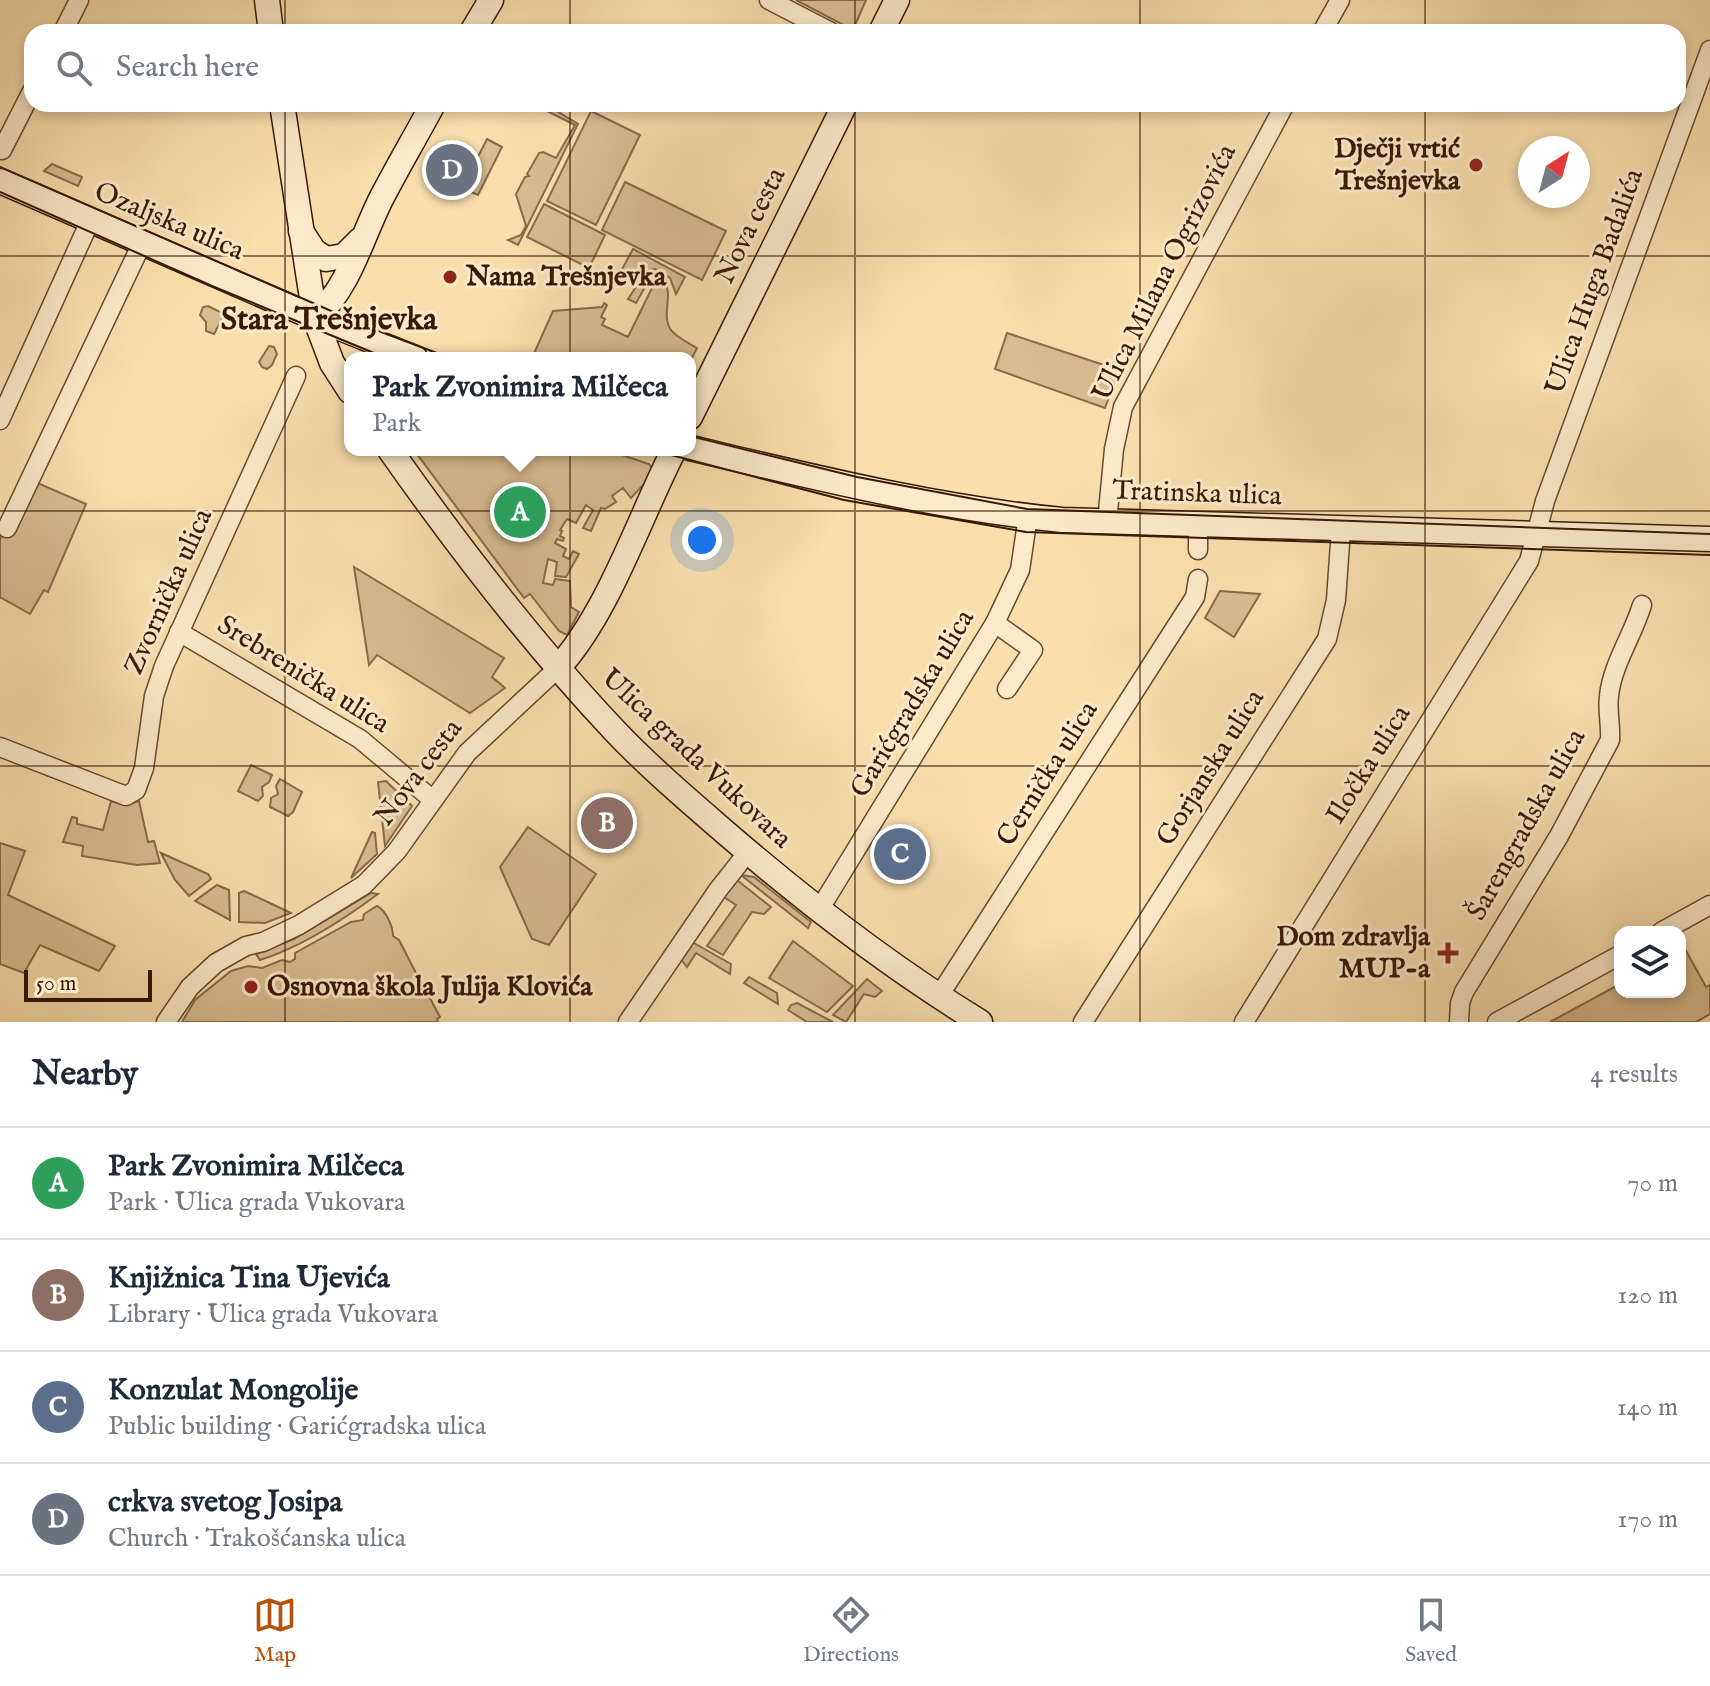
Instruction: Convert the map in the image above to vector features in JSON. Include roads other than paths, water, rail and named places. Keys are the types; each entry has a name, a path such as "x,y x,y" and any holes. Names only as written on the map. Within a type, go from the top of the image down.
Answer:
{"street":[{"path":"67,24 79,0"},
{"path":"267,0 270,24"},
{"path":"477,24 491,0"},
{"path":"769,0 816,24"},
{"path":"885,24 897,0"},
{"path":"1326,24 1340,0"},
{"name":"Ulica Huga Badalića","path":"1536,535 1545,501 1710,50"},
{"path":"2,150 24,107"},
{"path":"283,112 315,318 332,363 344,382"},
{"path":"315,318 336,296 352,267 364,235 429,112"},
{"name":"Nova cesta","path":"696,405 841,112"},
{"name":"Ulica Milana Ogrizovića","path":"1107,522 1116,432 1123,407 1281,112"},
{"name":"Ozaljska ulica","path":"0,181 400,352"},
{"path":"0,420 90,221"},
{"path":"300,229 309,245 326,259 344,256 364,235"},
{"path":"7,528 142,243"},
{"name":"Zvornička ulica","path":"0,747 126,796 136,790 144,768 154,696 179,632 296,376"},
{"name":"Tratinska ulica","path":"696,449 905,496 1028,516 1107,522 1710,539"},
{"name":"Ulica grada Vukovara","path":"394,456 454,541 558,668 631,747 748,852 819,910 939,996 964,1018"},
{"name":"Nova cesta","path":"166,1022 190,987 216,963 246,946 299,925 364,885 397,851 479,740 558,668 579,643 671,456"},
{"name":"Garićgradska ulica","path":"819,910 995,623 1020,570 1028,516"},
{"path":"1198,524 1198,550"},
{"name":"Gorjanska ulica","path":"1083,1022 1327,639 1336,600 1341,529"},
{"name":"Iločka ulica","path":"1244,1022 1529,561 1536,535"},
{"name":"Cernička ulica","path":"939,996 1195,597 1198,579"},
{"name":"Šarengradska ulica","path":"1459,1022 1464,992 1559,836 1610,740 1611,684 1642,605"},
{"path":"995,623 1033,650 1007,689"},
{"name":"Srebrenička ulica","path":"179,632 360,739 433,800"},
{"path":"628,1022 709,903 748,852"},
{"path":"1672,926 1710,905"},
{"path":"1497,1022 1614,958"}],"tram line":[{"path":"0,167 368,327 434,352"},
{"path":"0,192 212,286 372,352"},
{"path":"696,437 857,477 1027,509 1710,534"},
{"path":"675,456 844,500 1026,532 1710,555"}],"place":[{"name":"Dječji vrtić Trešnjevka","path":"1476,165"},
{"name":"crkva svetog Josipa","path":"452,170"},
{"name":"Nama Trešnjevka","path":"450,277"},
{"name":"Park Zvonimira Milčeca","path":"520,512"},
{"name":"Knjižnica Tina Ujevića","path":"607,823"},
{"name":"Konzulat Mongolije","path":"900,854"},
{"name":"Dom zdravlja MUP-a","path":"1448,953"},
{"name":"Osnovna škola Julija Klovića","path":"251,987"}],"district":[{"name":"Stara Trešnjevka","path":"329,320"}]}
